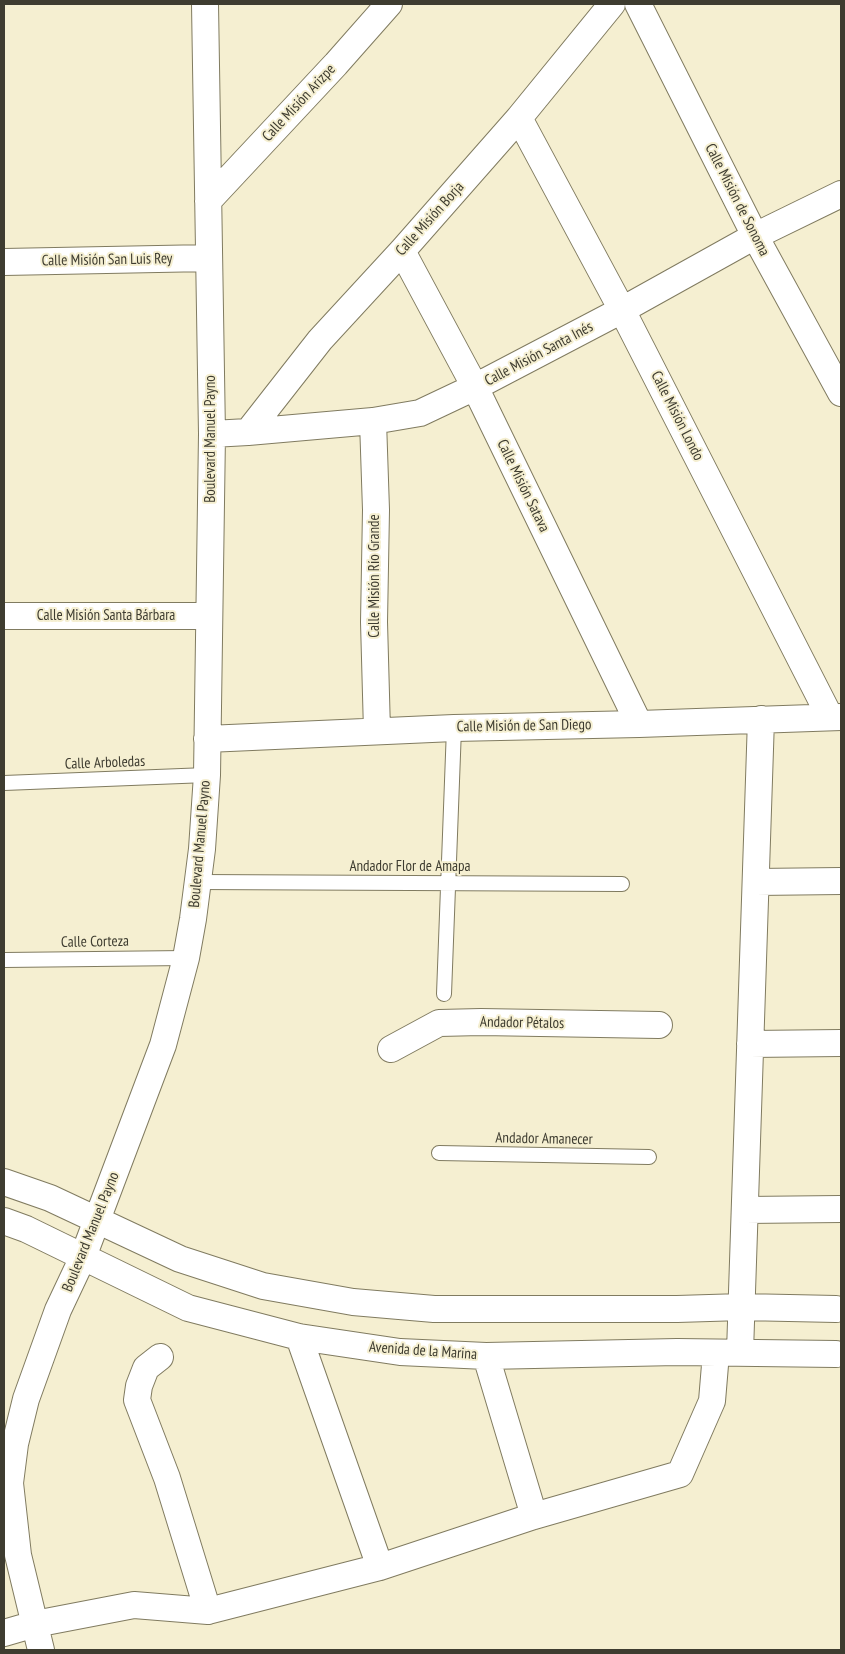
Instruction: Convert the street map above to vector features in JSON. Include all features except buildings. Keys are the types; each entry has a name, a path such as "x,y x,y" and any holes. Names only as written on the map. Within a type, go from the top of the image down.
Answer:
{"street":[{"name":"Boulevard Manuel Payno","path":"41,1650 18,1556 10,1483 9,1445 58,1310 83,1257 164,1045 186,958 198,882 206,775 212,434 205,4"},
{"name":"Calle Misión Arizpe","path":"208,201 336,64 389,4"},
{"name":"Calle Misión Borja","path":"248,432 320,340 520,118 612,4"},
{"name":"Calle Misión de Sonoma","path":"638,4 755,236 841,393"},
{"name":"Calle Misión Londo","path":"520,118 836,717"},
{"name":"Calle Misión Santa Inés","path":"212,434 373,421 420,413 475,387 622,310 755,236 841,194"},
{"name":"Calle Misión Satava","path":"402,251 475,387 639,724"},
{"name":"Calle Misión San Luis Rey","path":"4,262 209,258"},
{"name":"Calle Misión Río Grande","path":"373,421 376,510 374,622 377,731"},
{"name":"Calle Misión Santa Bárbara","path":"4,616 209,616"},
{"name":"Calle Misión de San Diego","path":"207,740 454,728 836,717"},
{"path":"4,1633 35,1624 134,1605 208,1611 380,1567 534,1516 680,1474 712,1401 742,1307 761,719"},
{"path":"756,882 841,881"},
{"name":"Andador Pétalos","path":"391,1049 439,1023 659,1025"},
{"path":"750,1044 841,1043"},
{"path":"4,1182 50,1198 180,1259 263,1286 354,1302 444,1309 667,1310 742,1307 836,1309"},
{"path":"745,1210 841,1209"},
{"name":"Avenida de la Marina","path":"4,1221 26,1229 188,1308 299,1337 400,1352 486,1356 728,1352 836,1354"},
{"path":"299,1337 380,1567"},
{"path":"486,1356 534,1516"},
{"path":"160,1357 146,1368 139,1386 137,1400 167,1478 208,1611"}],"lane":[{"path":"444,994 454,728"},
{"name":"Calle Arboledas","path":"4,783 206,775"},
{"name":"Andador Flor de Amapa","path":"198,882 622,884"},
{"name":"Calle Corteza","path":"4,960 186,958"},
{"name":"Andador Amanecer","path":"439,1153 649,1156"}]}
